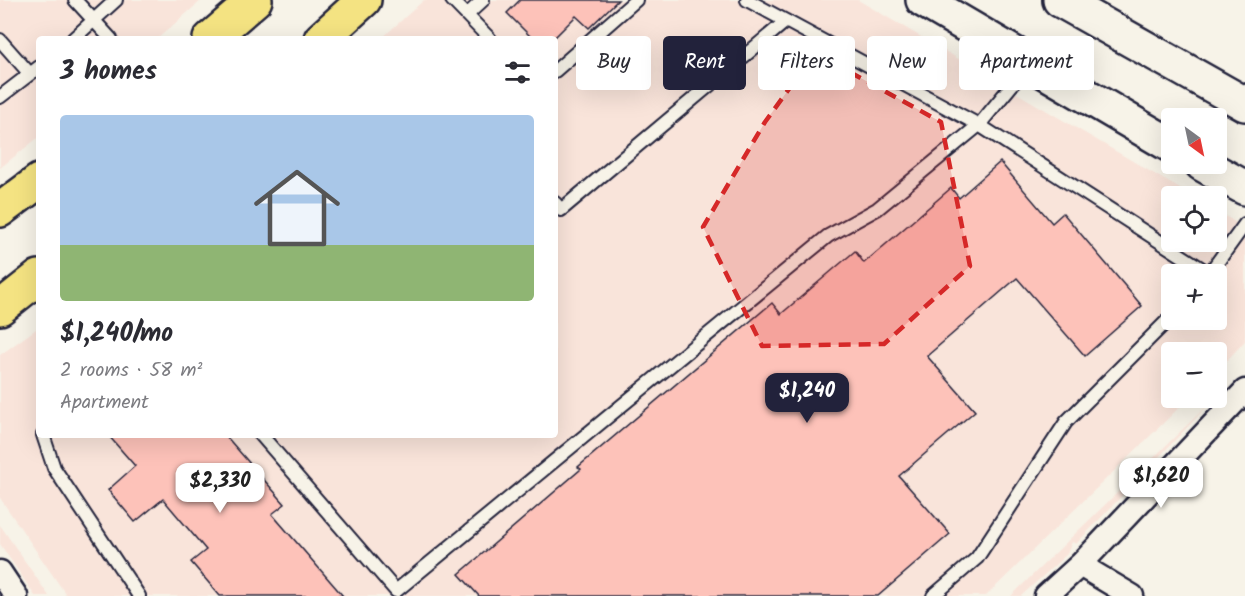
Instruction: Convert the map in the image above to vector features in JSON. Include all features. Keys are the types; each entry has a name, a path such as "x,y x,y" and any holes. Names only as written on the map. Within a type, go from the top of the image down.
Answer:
{"main road":[{"path":"213,36 255,0"},
{"path":"324,36 364,0"},
{"path":"923,0 984,36"},
{"path":"1060,0 1245,104"},
{"path":"1078,90 1161,137"},
{"path":"1227,154 1245,162"},
{"path":"1220,174 1245,188"},
{"path":"0,210 36,183"},
{"path":"0,308 36,280"}],"street":[{"path":"1046,596 1080,565 1245,391"},
{"path":"1080,565 1132,596"},
{"path":"0,572 16,596"}],"lane":[{"path":"75,0 108,36"},
{"path":"76,36 117,0"},
{"path":"452,0 487,36"},
{"path":"467,15 483,0"},
{"path":"558,68 636,0"},
{"path":"747,0 979,125 1194,264"},
{"path":"558,206 561,210 786,21"},
{"path":"0,40 34,70 0,97"},
{"path":"264,438 396,591 828,236 877,209 979,125 1008,90"},
{"path":"1216,264 1245,224"},
{"path":"933,596 977,558 1066,422 1161,327"},
{"path":"44,438 54,468 139,596"}],"highlighted area":[{"path":"815,53 941,122 970,266 884,344 762,346 703,227 765,122"}],"shaded area":[{"path":"0,0 202,0 160,36 36,36 36,139 0,168"},
{"path":"424,0 858,0 919,36 867,36 867,90 947,90 947,52 959,59 959,90 1011,90 1175,186 1161,186 1161,252 1227,252 1227,217 1245,228 1245,341 1227,360 1227,342 1161,342 1161,408 1179,408 986,596 67,596 0,498 0,355 36,329 36,438 558,438 558,36 384,36"},
{"path":"1205,408 1076,544 1072,542 1067,554 1021,596 1011,596"},
{"path":"0,525 49,596 35,596 0,544"}],"building":[{"path":"520,0 618,0 589,28 576,16 556,36 530,36 507,13"},
{"path":"1000,162 1052,223 1063,213 1142,306 1085,356 1017,278 927,356 975,411 899,476 950,534 878,596 479,596 459,574 581,469 578,467 772,303 781,314 855,251 864,263 951,188 959,198"},
{"path":"111,438 228,438 285,504 272,514 343,596 220,596 191,562 206,550 163,499 135,522 108,490 135,466"}]}
